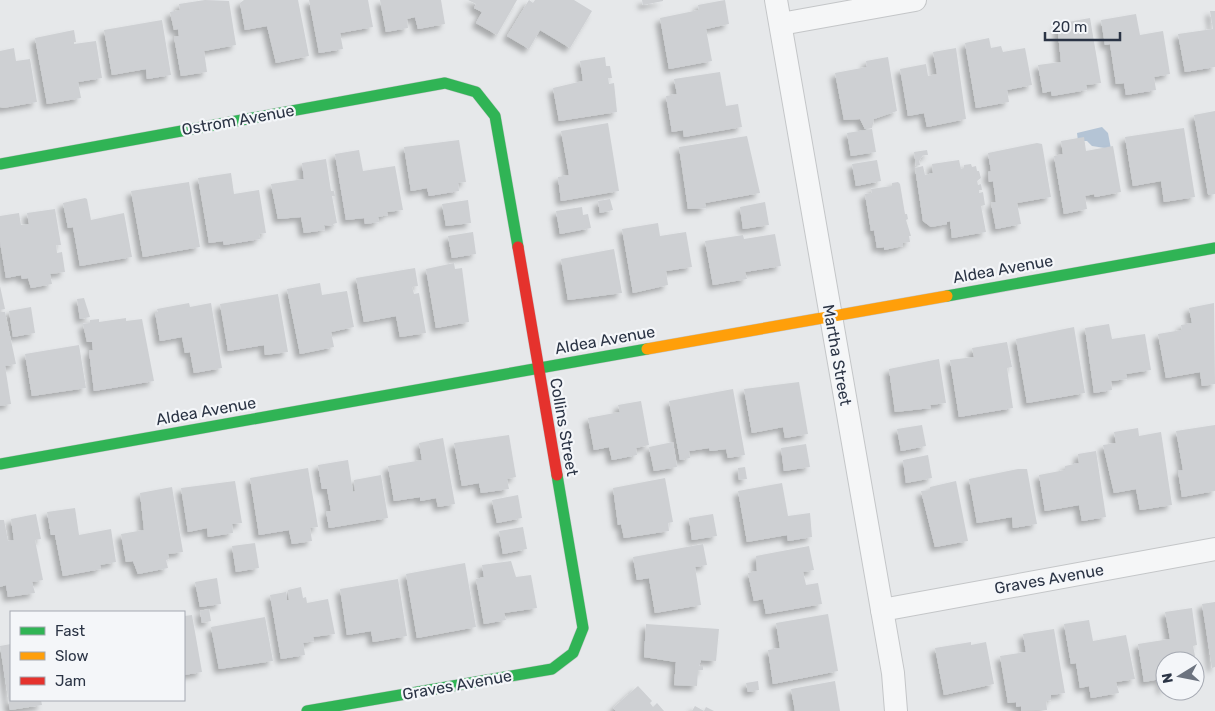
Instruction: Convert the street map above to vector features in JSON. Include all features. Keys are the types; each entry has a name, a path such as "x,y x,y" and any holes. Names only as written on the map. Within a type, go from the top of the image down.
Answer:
{"street":[{"name":"Martha Street","path":"776,0 893,673 896,711"},
{"path":"781,24 915,0"},
{"name":"Ostrom Avenue","path":"0,164 445,83 476,92"},
{"name":"Collins Street","path":"476,92 495,116 583,628 573,653"},
{"name":"Aldea Avenue","path":"0,464 1215,248"},
{"name":"Graves Avenue","path":"882,610 1215,549"},
{"name":"Graves Avenue","path":"307,711 552,669 573,653"}],"water":[{"path":"1102,127 1108,133 1111,149 1092,146 1087,141 1078,141 1077,133"}],"building":[{"path":"205,0 229,1 236,45 204,51 207,72 181,76 174,37 179,36 178,29 174,30 170,12 180,10 179,4"},
{"path":"244,0 298,0 309,56 276,63 267,26 245,30 240,3"},
{"path":"309,0 368,0 373,27 340,33 343,49 319,53"},
{"path":"380,0 441,0 445,24 418,29 415,17 407,19 408,28 386,32"},
{"path":"468,0 517,0 497,35 476,23 482,12 474,8 476,4"},
{"path":"529,0 533,3 535,0 574,0 592,11 570,48 540,30 529,49 507,36"},
{"path":"642,0 663,0 663,1 643,5"},
{"path":"725,0 729,24 706,29 712,61 669,69 660,18 699,10 698,5"},
{"path":"1210,11 1215,11 1215,67 1185,72 1178,34 1213,29"},
{"path":"1136,14 1140,35 1163,31 1170,74 1154,77 1156,90 1126,95 1124,83 1116,84 1110,44 1105,45 1101,20"},
{"path":"1090,18 1101,83 1086,85 1087,90 1052,96 1051,91 1043,93 1038,65 1061,62 1057,24"},
{"path":"162,20 171,75 147,79 146,69 112,75 104,30"},
{"path":"74,30 76,42 74,44 96,41 102,78 78,82 81,98 47,104 35,38"},
{"path":"989,38 991,48 1001,46 1003,52 1025,48 1032,85 1007,90 1009,102 976,108 965,43"},
{"path":"14,48 16,61 30,59 37,102 3,108 0,107 0,51"},
{"path":"956,48 966,119 927,127 924,113 908,116 900,69 926,64 928,76 937,74 933,52"},
{"path":"605,57 606,66 610,66 612,78 608,78 609,84 614,83 617,112 559,121 553,88 583,81 580,61"},
{"path":"888,57 897,111 874,119 872,128 865,129 860,119 844,120 835,73 867,67 866,61"},
{"path":"720,72 726,106 738,104 742,127 684,137 683,130 672,132 666,96 677,94 674,79"},
{"path":"1215,111 1215,194 1210,195 1208,194 1194,115"},
{"path":"608,123 619,191 561,201 558,177 569,175 561,131"},
{"path":"1184,128 1195,197 1164,202 1161,181 1133,186 1125,137"},
{"path":"872,129 876,152 851,156 847,133"},
{"path":"747,136 760,193 705,203 706,208 688,209 679,147"},
{"path":"1084,137 1086,151 1113,146 1121,192 1095,197 1094,194 1085,196 1087,209 1064,214 1054,156 1063,154 1061,141"},
{"path":"459,140 466,182 458,183 459,191 429,196 427,188 411,191 404,147"},
{"path":"1037,143 1042,144 1051,197 1017,203 1021,224 996,229 991,203 996,202 993,181 989,182 988,172 991,171 988,153"},
{"path":"359,150 363,171 395,166 403,210 387,212 388,215 378,217 379,222 365,224 364,218 346,220 335,154"},
{"path":"927,150 928,155 923,155 919,161 920,165 916,166 914,152"},
{"path":"326,159 331,191 334,191 335,196 332,196 337,223 333,224 334,226 324,225 325,230 304,233 301,217 278,219 271,184 304,179 302,163"},
{"path":"877,160 881,181 856,186 852,164"},
{"path":"959,160 961,169 964,168 964,165 971,164 972,167 976,166 977,171 979,171 981,178 977,181 978,185 981,184 982,190 979,190 979,193 983,192 985,205 981,206 986,232 952,238 950,221 947,224 931,227 923,221 915,168 923,166 925,175 933,173 932,164"},
{"path":"231,173 234,194 259,190 266,233 259,234 260,239 224,245 223,241 209,243 198,178"},
{"path":"189,182 200,247 143,257 131,191"},
{"path":"898,182 900,184 905,214 907,214 908,219 906,220 911,236 909,236 910,242 903,243 903,246 884,250 884,247 877,248 874,230 871,231 865,194 872,193 871,189 892,186 892,183"},
{"path":"87,199 91,220 124,213 132,257 80,266 73,227 68,228 63,203"},
{"path":"610,199 613,210 600,213 598,201"},
{"path":"468,200 471,223 446,226 442,204"},
{"path":"765,202 769,225 743,229 740,207"},
{"path":"582,207 583,215 588,214 591,228 560,234 556,211"},
{"path":"55,209 61,245 56,245 57,253 62,252 65,272 50,274 52,284 31,288 28,278 22,279 21,275 6,278 0,242 0,216 19,213 21,225 29,224 27,213"},
{"path":"658,223 660,236 686,232 692,267 666,271 668,285 633,293 622,229"},
{"path":"473,232 476,254 452,258 448,236"},
{"path":"775,234 781,266 745,272 747,279 713,285 705,241 743,235 744,239"},
{"path":"614,249 622,293 568,300 561,259"},
{"path":"454,263 455,269 462,268 469,322 436,328 426,269"},
{"path":"415,268 418,286 412,287 414,294 419,293 426,333 400,337 396,316 364,322 356,278"},
{"path":"320,283 322,295 347,291 354,327 331,332 334,347 300,354 287,289"},
{"path":"0,286 5,309 0,310"},
{"path":"278,294 288,352 265,355 264,345 228,351 220,304"},
{"path":"84,298 90,317 80,319 77,299"},
{"path":"189,303 190,307 211,303 222,368 194,373 190,352 185,353 182,337 160,341 155,312 158,312 157,309"},
{"path":"1214,303 1215,384 1202,386 1200,372 1166,378 1158,334 1182,330 1181,325 1192,323 1189,308"},
{"path":"31,307 35,333 13,337 9,311"},
{"path":"0,312 5,312 16,364 5,366 11,404 0,406"},
{"path":"126,318 126,321 142,319 154,381 94,391 89,351 93,350 92,342 87,342 83,324 90,323 90,320 99,319 99,322"},
{"path":"1109,324 1112,339 1145,334 1151,370 1126,374 1127,379 1111,381 1112,390 1094,393 1085,328"},
{"path":"1074,327 1085,393 1027,403 1016,339"},
{"path":"1007,342 1012,367 1007,368 1013,408 959,417 950,360 974,357 972,348"},
{"path":"79,345 86,388 32,396 25,354"},
{"path":"939,359 946,403 930,405 931,408 895,412 889,369"},
{"path":"799,382 808,434 785,438 783,427 752,433 744,389"},
{"path":"733,389 745,455 728,458 726,449 710,451 709,448 689,451 690,458 680,460 669,401"},
{"path":"641,401 649,445 636,448 637,455 612,460 609,447 594,450 588,418 620,412 618,405"},
{"path":"922,425 926,446 901,451 897,429"},
{"path":"1215,425 1215,491 1182,497 1178,471 1183,470 1176,431"},
{"path":"1138,428 1139,436 1161,432 1172,505 1140,510 1136,489 1114,493 1103,445 1116,443 1114,432"},
{"path":"509,435 516,477 507,479 509,489 481,493 479,483 462,486 454,443"},
{"path":"443,438 455,504 438,507 436,498 420,501 420,497 394,501 388,466 422,460 419,443"},
{"path":"673,442 677,467 654,471 649,447"},
{"path":"806,444 810,467 784,471 781,448"},
{"path":"1096,451 1106,517 1082,521 1079,505 1045,511 1039,475 1065,470 1065,466 1079,463 1078,454"},
{"path":"928,455 932,478 906,483 903,460"},
{"path":"348,460 353,492 355,491 354,480 381,475 388,518 329,528 326,511 331,511 327,489 322,489 318,465"},
{"path":"745,467 747,479 739,480 738,468"},
{"path":"308,468 318,527 310,528 312,541 292,544 289,530 259,535 250,478"},
{"path":"1018,469 1027,469 1037,524 1013,528 1012,517 977,523 969,479"},
{"path":"665,478 673,522 668,523 669,531 624,538 621,524 618,525 613,488"},
{"path":"235,481 242,523 232,524 233,533 208,537 207,528 188,532 181,488"},
{"path":"956,481 968,541 935,547 921,491 930,490 930,487"},
{"path":"782,483 788,516 810,513 812,537 788,541 787,535 747,542 738,491"},
{"path":"172,487 183,552 168,554 169,559 166,560 168,568 138,574 133,561 126,562 121,534 144,530 140,493"},
{"path":"518,495 522,518 497,523 492,500"},
{"path":"75,508 79,535 111,529 116,562 100,565 101,569 63,576 55,535 51,535 47,512"},
{"path":"36,514 41,539 35,540 43,580 32,582 35,593 8,597 6,585 0,587 0,520 4,520 8,541 14,540 11,519"},
{"path":"713,514 717,536 692,540 689,518"},
{"path":"523,527 527,549 503,554 499,531"},
{"path":"255,543 259,568 236,572 232,546"},
{"path":"703,544 707,565 695,567 701,605 655,613 649,578 637,580 633,557"},
{"path":"809,546 814,570 803,572 806,585 818,583 822,604 766,614 763,599 754,601 748,573 757,571 756,556"},
{"path":"511,561 516,577 531,575 537,608 504,613 506,620 484,624 476,579 484,577 482,565"},
{"path":"465,563 476,627 417,638 406,574"},
{"path":"217,578 221,604 200,607 195,582"},
{"path":"398,579 407,636 373,642 371,631 347,635 340,589"},
{"path":"301,587 303,598 306,597 307,603 328,599 335,634 313,637 314,641 303,643 305,655 281,659 270,595 286,592 287,600 289,600 288,590"},
{"path":"1215,602 1215,667 1212,668 1202,604"},
{"path":"1192,608 1197,645 1193,646 1194,651 1155,651 1155,680 1144,682 1138,644 1170,639 1165,612"},
{"path":"209,609 211,621 202,623 200,611"},
{"path":"828,614 838,671 773,684 768,650 780,648 776,623"},
{"path":"192,615 202,672 185,675 185,616"},
{"path":"265,617 273,661 219,669 211,627"},
{"path":"1089,620 1093,641 1126,635 1135,679 1116,682 1119,693 1091,698 1089,686 1080,688 1076,663 1071,664 1064,624"},
{"path":"646,624 719,629 716,661 701,660 699,666 703,666 703,670 698,670 697,686 674,685 676,662 644,657"},
{"path":"1054,629 1065,693 1051,695 1051,700 1046,701 1047,710 1021,711 1021,706 1016,707 1016,702 1008,703 1000,656 1026,652 1023,634"},
{"path":"971,642 971,645 986,642 994,684 944,695 935,648"},
{"path":"10,644 10,701 41,701 42,705 10,710 0,646"},
{"path":"758,681 759,690 748,692 746,683"},
{"path":"835,681 840,711 795,711 791,689"},
{"path":"638,686 652,701 650,703 653,707 657,703 664,711 616,711 613,708"},
{"path":"695,706 704,711 692,711"},
{"path":"706,707 714,711 704,711"}],"traffic: fast":[{"path":"0,164 445,83 476,92 495,116 518,247"},
{"path":"947,296 1215,248"},
{"path":"0,464 647,349"},
{"path":"307,711 552,669 573,653 583,628 557,475"}],"traffic: slow":[{"path":"647,349 947,296"}],"traffic: jam":[{"path":"518,247 557,475"}]}
